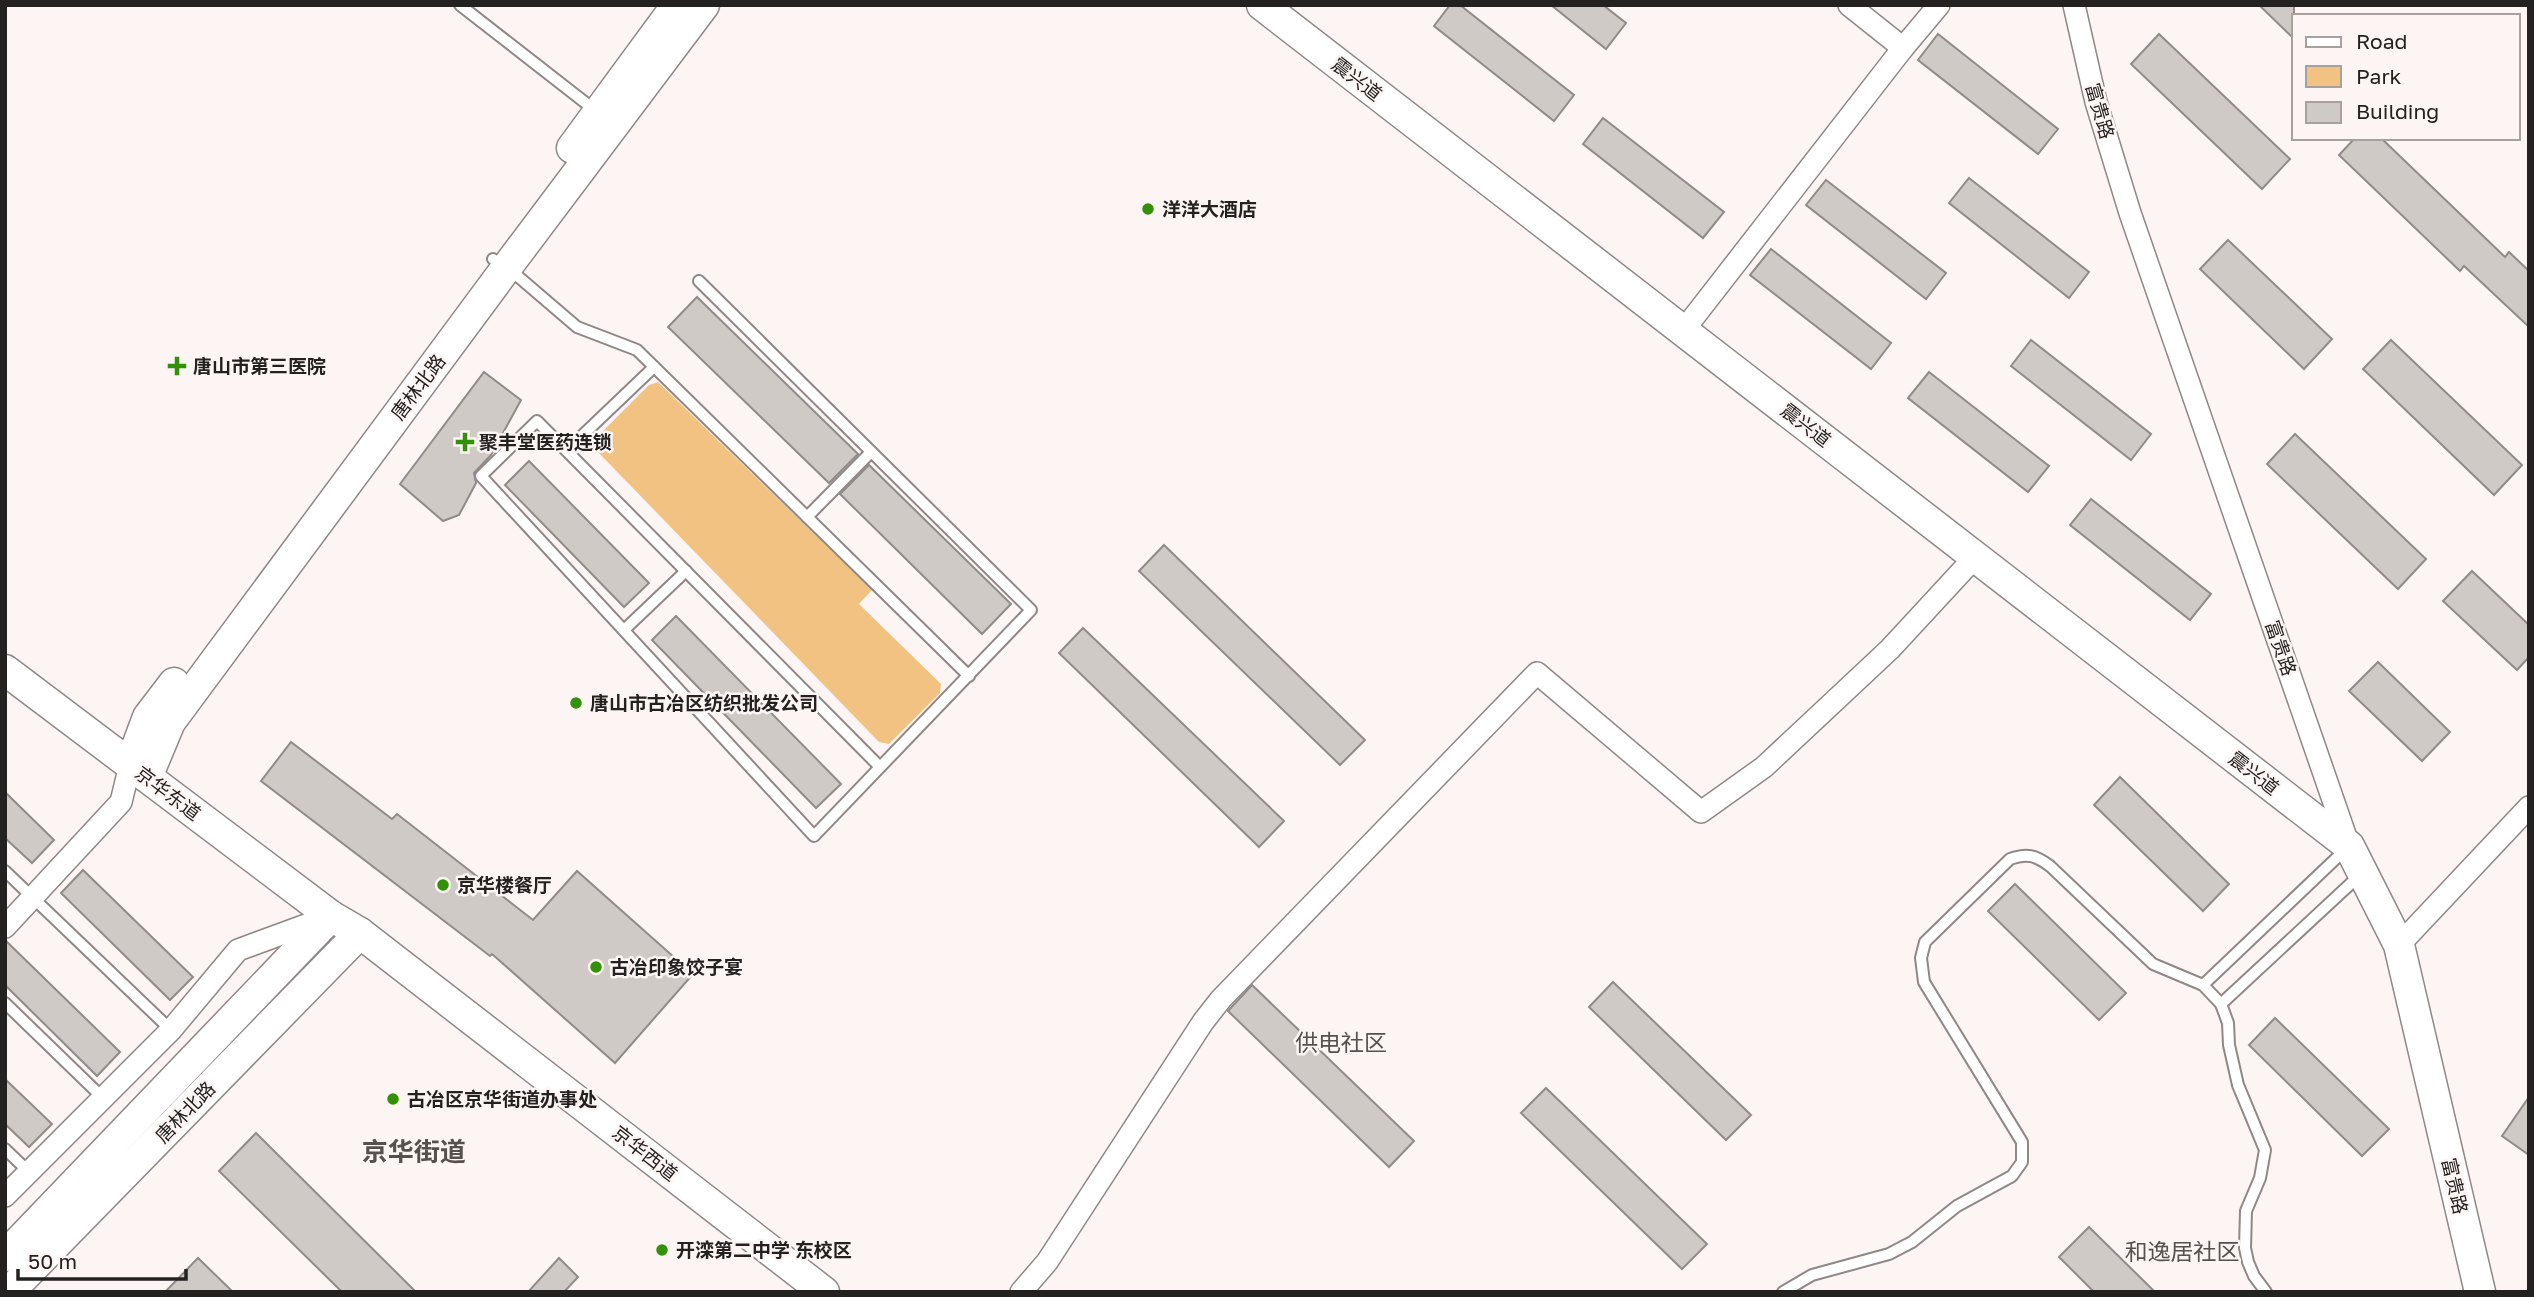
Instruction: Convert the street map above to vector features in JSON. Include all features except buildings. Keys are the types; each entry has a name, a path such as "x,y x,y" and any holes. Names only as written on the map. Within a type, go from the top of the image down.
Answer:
{"main road":[{"name":"唐林北路","path":"500,263 597,112 677,5"},
{"name":"唐林北路","path":"139,771 148,717 704,5"},
{"name":"震兴道","path":"1262,5 1976,556 2356,859"},
{"name":"京华东道","path":"5,670 331,916"},
{"name":"富贵路","path":"2356,859 2399,945 2480,1292"},
{"name":"唐林北路","path":"5,1256 331,916"},
{"name":"京华西道","path":"331,916 360,933 824,1292"},
{"name":"唐林北路","path":"9,1292 360,933"}],"street":[{"path":"1849,5 1903,48"},
{"path":"1683,331 1939,5"},
{"name":"富贵路","path":"2074,5 2096,102 2130,213 2356,859"},
{"path":"1021,1292 1047,1262 1203,1022 1221,999 1537,673 1701,812 1765,767 1890,649 1976,556"},
{"path":"5,927 121,802 139,771"},
{"path":"2399,945 2529,807"},
{"path":"5,1196 171,1030 238,950 331,916"}],"lane":[{"path":"460,5 474,9 597,112"},
{"path":"500,263 577,327 637,350 969,676"},
{"path":"699,281 1031,610 814,836 481,476 537,421 880,767"},
{"path":"567,450 654,367"},
{"path":"807,517 871,452"},
{"path":"624,630 686,571"},
{"path":"1783,1292 1812,1275 1888,1254 1912,1242 1957,1206 2012,1176 2022,1162 2022,1142 1924,982 1921,958 1925,942 2010,859 2024,854 2037,857 2050,866 2153,964 2203,985 2221,1004 2228,1023 2229,1045 2238,1086 2265,1150 2260,1178 2246,1211 2245,1248 2251,1269 2266,1292"},
{"path":"2203,985 2356,859"},
{"path":"2221,1004 2356,859"},
{"path":"5,871 171,1030"},
{"path":"5,1003 102,1097"},
{"path":"5,1149 29,1172"}],"green space":[{"path":"658,382 872,590 859,604 941,684 940,693 889,744 879,742 596,450 595,439 649,385"}],"place":[{"name":"洋洋大酒店","path":"1148,209"},
{"name":"唐山市第三医院","path":"177,366"},
{"name":"聚丰堂医药连锁","path":"465,442"},
{"name":"唐山市古冶区纺织批发公司","path":"576,703"},
{"name":"京华楼餐厅","path":"443,885"},
{"name":"古冶印象饺子宴","path":"596,967"},
{"name":"古冶区京华街道办事处","path":"393,1099"},
{"name":"开滦第二中学 东校区","path":"662,1250"}],"district":[{"name":"供电社区","path":"1341,1043"},
{"name":"京华街道","path":"414,1152"},
{"name":"和逸居社区","path":"2182,1252"}]}
